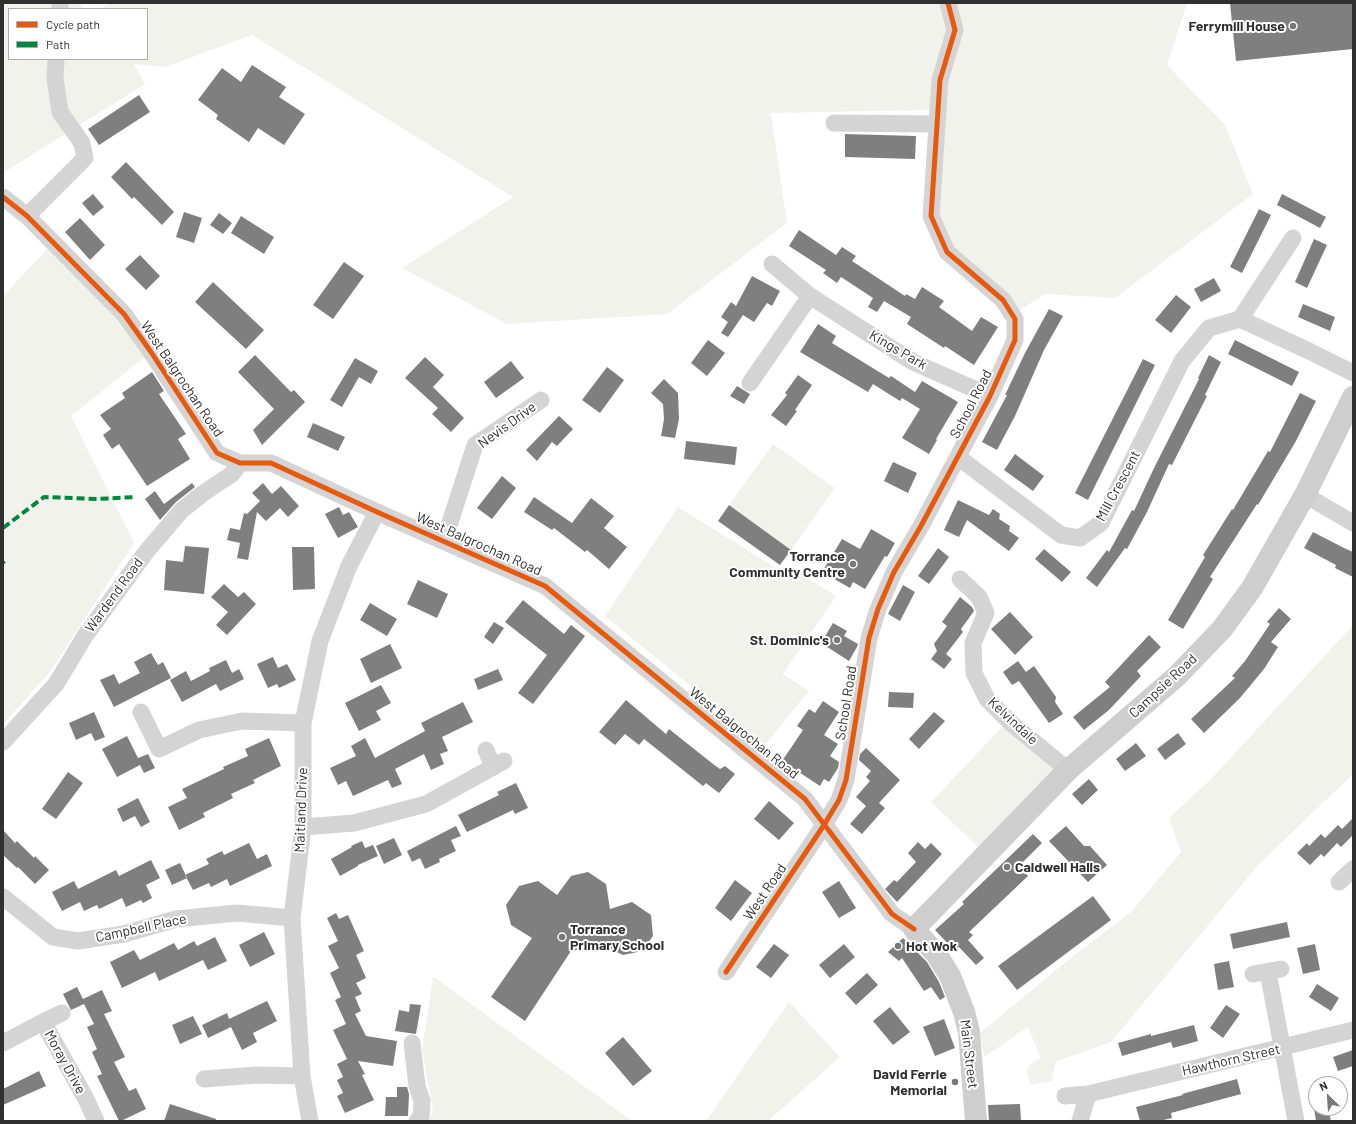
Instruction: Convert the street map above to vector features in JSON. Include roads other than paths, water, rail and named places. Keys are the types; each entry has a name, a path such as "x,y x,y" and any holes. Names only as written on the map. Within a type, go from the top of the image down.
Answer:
{"main road":[{"name":"Campsie Road","path":"914,929 1068,770 1177,676 1222,629 1252,588 1305,495 1353,397"},
{"name":"Main Street","path":"914,929 937,956 950,976 964,1012 969,1032 976,1121"}],"street":[{"name":"School Road","path":"824,825 839,800 846,780 869,638 878,608 894,572 921,526 990,396 1015,340 1015,319 1003,300 947,252 931,216 940,80 955,30 948,3"},
{"path":"27,216 85,158 82,142 60,112 55,78 56,60"},
{"path":"834,123 936,124"},
{"name":"West Balgrochan Road","path":"3,197 27,216 124,314 151,352 217,453 240,463 271,463 544,586 805,799 892,914 914,929"},
{"path":"1293,238 1240,319 1353,373"},
{"name":"Kings Park","path":"772,264 810,296 913,362 990,396"},
{"path":"750,383 810,296"},
{"name":"Mill Crescent","path":"958,457 1061,535 1080,538 1101,523 1182,361 1209,328 1240,319"},
{"name":"Nevis Drive","path":"444,541 475,445 541,400"},
{"name":"Wardend Road","path":"3,742 56,684 85,636 146,552 182,510 202,494 232,474 240,463"},
{"path":"1305,495 1353,522"},
{"name":"Maitland Drive","path":"310,1121 302,1076 292,918 303,827 303,723 320,641 349,566 377,512"},
{"name":"Kelvindale","path":"960,579 979,597 986,613 973,643 974,673 987,699 1012,724 1068,770"},
{"path":"141,712 159,749 199,730 242,721 303,723"},
{"path":"303,827 354,823 426,804 499,764 486,750"},
{"name":"West Road","path":"726,972 824,825"},
{"path":"1339,882 1353,869"},
{"name":"Campbell Place","path":"3,897 54,937 78,941 124,934 176,919 237,913 292,918"},
{"path":"1267,972 1296,1121"},
{"path":"43,1022 62,1013"},
{"name":"Moray Drive","path":"3,1043 43,1022 86,1099 96,1121"},
{"name":"Hawthorn Street","path":"1065,1096 1088,1094 1353,1030"},
{"path":"412,1043 417,1086 422,1101 422,1117 417,1121"},
{"path":"204,1079 257,1075 302,1076"},
{"path":"1080,1121 1088,1094"}],"place":[{"name":"Ferrymill House","path":"1293,26"},
{"name":"Torrance Community Centre","path":"853,564"},
{"name":"St. Dominic's","path":"837,640"},
{"name":"Caldwell Halls","path":"1007,867"},
{"name":"Torrance Primary School","path":"562,937"},
{"name":"Hot Wok","path":"898,946"},
{"name":"David Ferrie Memorial","path":"955,1082"}]}
